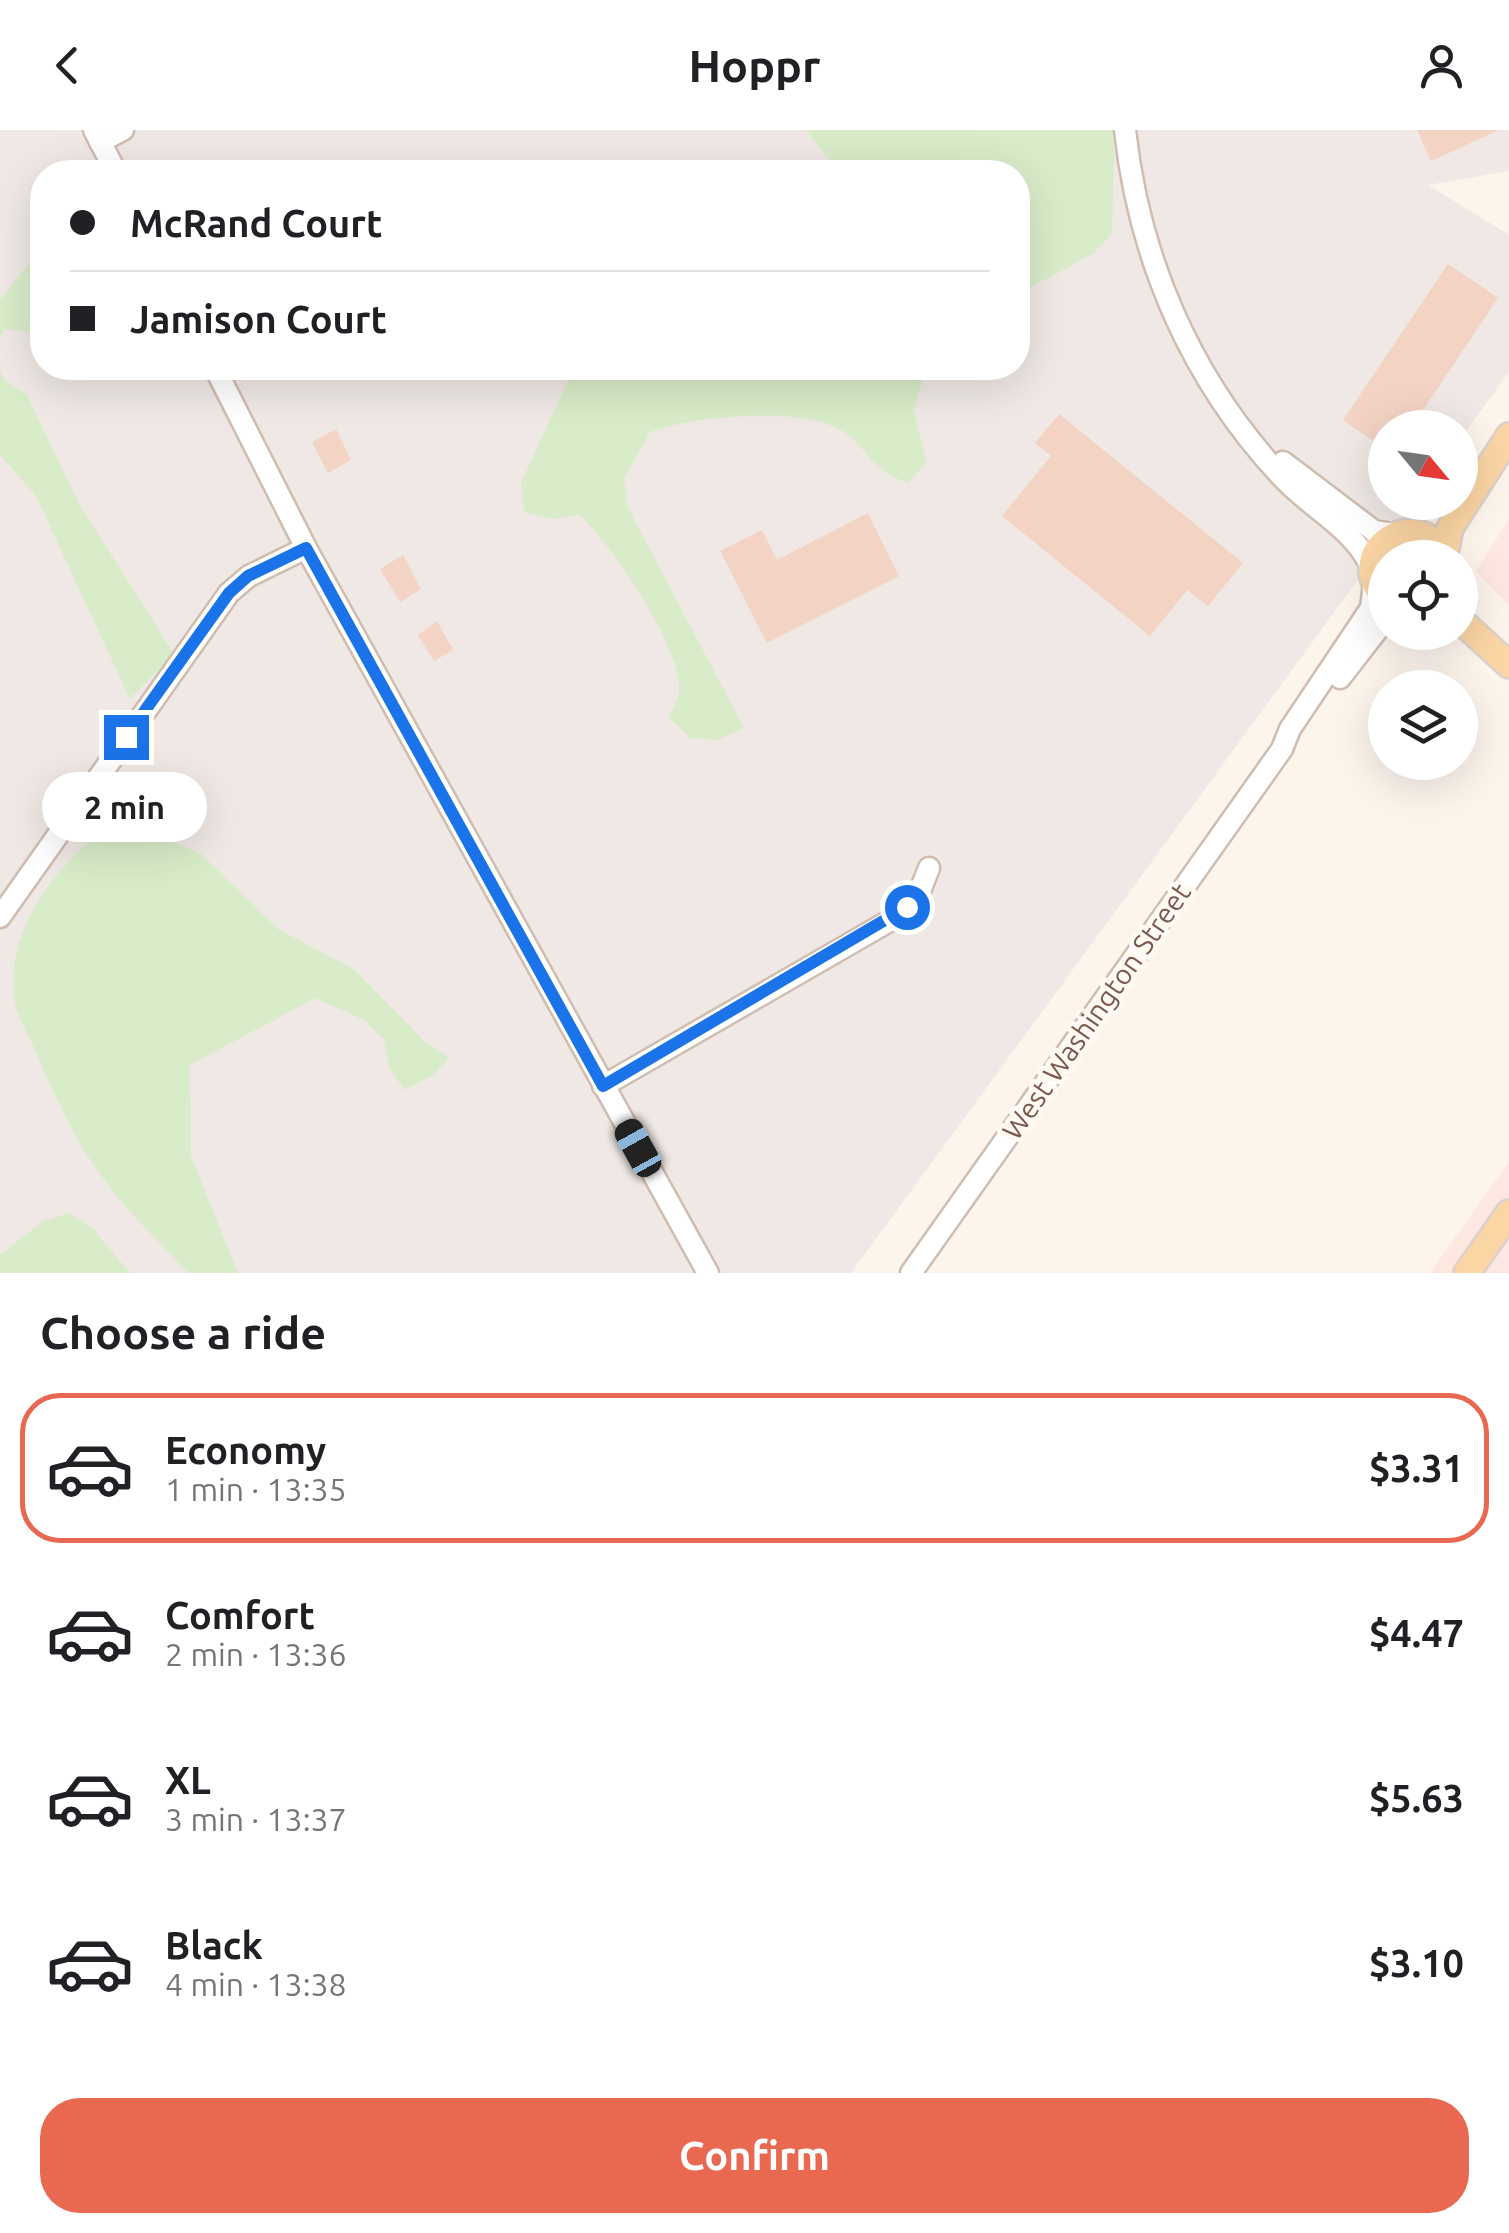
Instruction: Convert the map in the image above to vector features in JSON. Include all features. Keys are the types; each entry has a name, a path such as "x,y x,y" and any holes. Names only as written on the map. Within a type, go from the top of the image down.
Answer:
{"main road":[{"path":"1478,459 1509,416"},
{"path":"1448,540 1450,528 1509,436"},
{"path":"1390,540 1428,520"},
{"path":"1402,532 1433,540"},
{"path":"1478,616 1509,644"},
{"path":"1478,637 1509,665"},
{"path":"1467,1273 1509,1213"}],"street":[{"path":"110,160 98,136 123,130"},
{"path":"1126,130 1138,219 1176,322 1198,364 1254,440 1260,454 1296,492 1359,542 1368,562"},
{"path":"220,380 306,548 708,1273"},
{"path":"1254,440 1374,531 1402,532"},
{"path":"0,916 229,593 248,576 306,548"},
{"name":"West Washington Street","path":"1282,749 1290,729 1368,612"},
{"name":"West Washington Street","path":"911,1273 1282,749 1368,641"},
{"path":"603,1086 891,920 920,891 928,868"}],"shaded area":[{"path":"0,130 1509,130 1509,171 1428,185 1509,235 1509,372 1478,414 1478,410 1368,410 1368,520 1402,520 1387,540 1368,540 1368,566 851,1273 0,1273"},
{"path":"1509,519 1509,606 1478,573"},
{"path":"1509,1162 1509,1273 1430,1273"}],"green space":[{"path":"806,130 1115,130 1112,233 1094,253 1030,288 1030,160 830,160"},
{"path":"30,262 30,332 4,329 0,338 0,300"},
{"path":"0,370 4,380 27,395 79,504 174,654 130,699 36,496 0,455"},
{"path":"568,380 922,380 914,409 926,463 908,483 885,472 842,431 801,418 720,418 650,432 624,479 628,508 744,728 717,740 690,738 669,718 679,689 668,647 642,596 609,549 579,515 551,519 524,512 521,483"},
{"path":"116,820 200,853 279,930 354,969 424,1041 449,1057 435,1074 404,1090 389,1067 384,1039 364,1020 315,998 190,1065 191,1157 238,1273 188,1273 115,1194 67,1120 15,1005 14,971 19,945 41,896 76,854"},
{"path":"70,1213 93,1229 130,1273 0,1273 0,1255 43,1221"}],"building":[{"path":"1417,130 1499,130 1431,161"},
{"path":"1448,264 1498,298 1423,410 1368,410 1368,437 1343,420"},
{"path":"1059,414 1243,563 1208,606 1187,590 1150,636 1002,516 1051,456 1035,443"},
{"path":"336,429 351,460 328,473 312,442"},
{"path":"868,513 899,576 767,643 720,551 762,530 777,560"},
{"path":"403,555 421,589 400,602 380,569"},
{"path":"437,621 453,650 434,661 418,635"}],"route":[{"path":"126,737 229,593 248,576 306,548 603,1086 891,920 907,907"}]}
